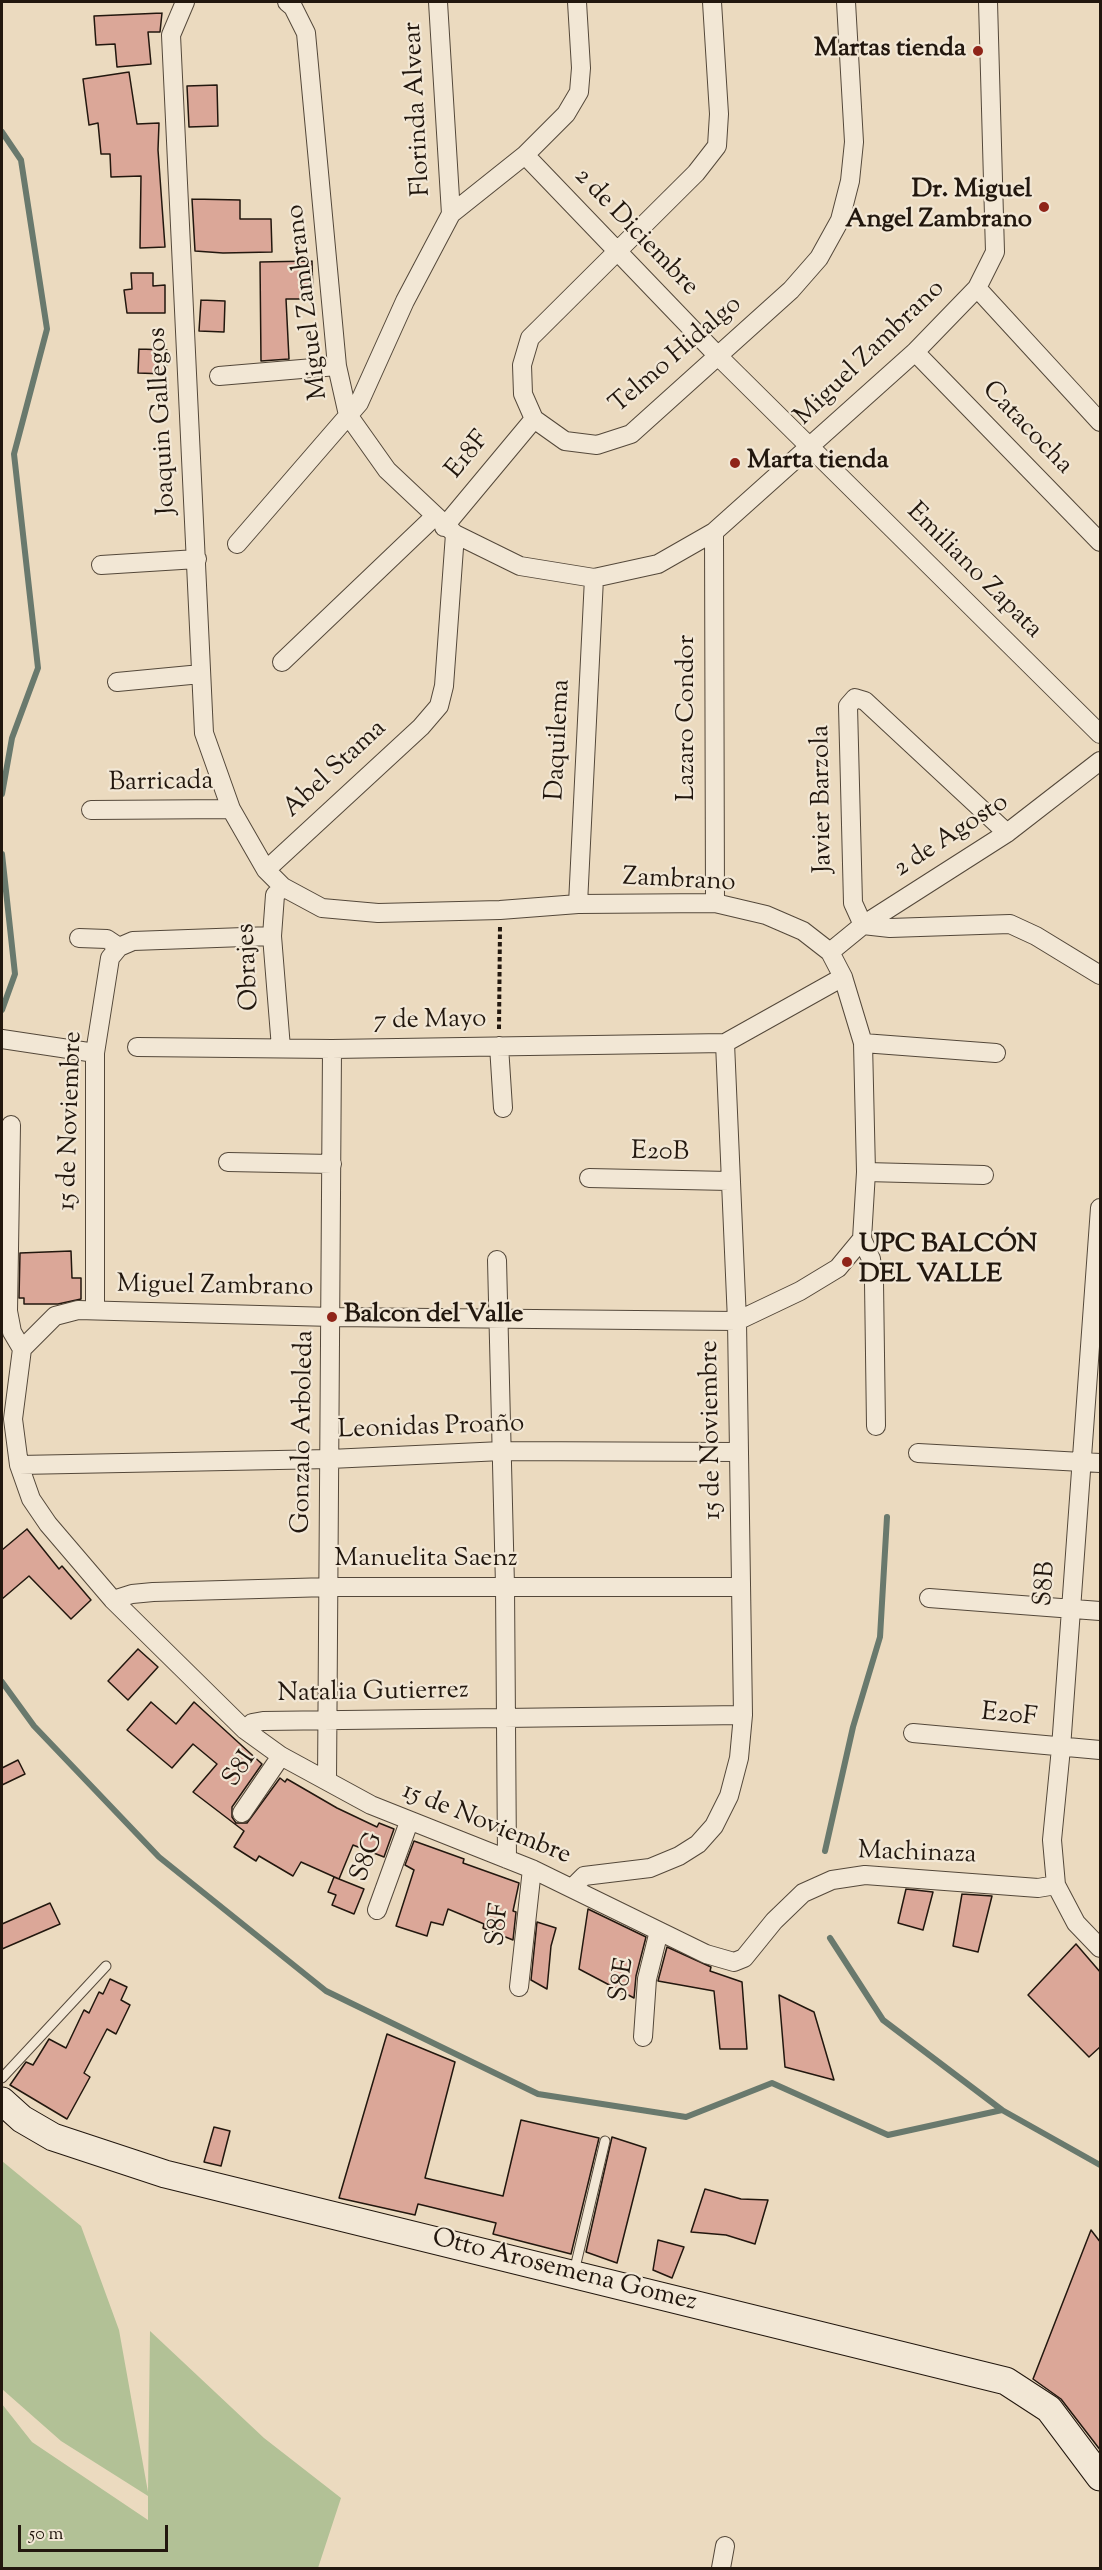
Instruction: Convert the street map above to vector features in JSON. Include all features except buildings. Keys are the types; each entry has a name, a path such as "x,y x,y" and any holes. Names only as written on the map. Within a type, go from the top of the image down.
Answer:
{"street":[{"name":"Joaquin Gallegos","path":"185,2 171,35 204,733 231,809 244,834"},
{"name":"Miguel Zambrano","path":"286,2 293,6 306,33 338,366 348,415 387,470 444,526 520,566 594,578 658,564 714,532 915,352 977,288 995,252 988,2"},
{"name":"Florinda Alvear","path":"438,2 451,214"},
{"path":"237,544 359,403 405,301 451,214 525,155 566,114 579,92 581,68 577,2"},
{"path":"534,418 523,394 522,365 530,338 696,173 717,146 719,114 712,2"},
{"name":"Telmo Hidalgo","path":"534,418 565,441 597,445 631,434 790,290 819,258 840,220 850,181 854,142 846,2"},
{"name":"2 de Diciembre","path":"525,155 718,356 810,447"},
{"path":"977,288 1101,422"},
{"name":"Catacocha","path":"915,352 1101,542"},
{"path":"219,376 338,366"},
{"name":"E18F","path":"282,662 444,526 534,418"},
{"name":"Emiliano Zapata","path":"810,447 1101,734"},
{"name":"Abel Stama","path":"266,870 421,727 439,706 444,686 444,526"},
{"name":"Lazaro Condor","path":"714,532 715,903"},
{"path":"101,565 197,559"},
{"name":"Daquilema","path":"578,904 594,578"},
{"path":"117,682 201,674"},
{"name":"Javier Barzola","path":"863,925 853,903 848,706 855,698 866,701 1007,833"},
{"name":"2 de Agosto","path":"830,952 863,925 1007,833 1101,762"},
{"name":"Barricada","path":"92,810 231,809"},
{"name":"Zambrano","path":"244,834 266,870 283,887 322,908 378,913 500,910 578,904 715,903 766,915 803,931 830,952 843,977 863,1042 866,1172 862,1239 871,1259 874,1282 876,1426"},
{"name":"Obrajes","path":"280,1048 272,936 275,895 283,887"},
{"path":"863,925 890,928 1010,924 1036,936 1101,975"},
{"path":"80,938 107,939 118,947 133,941 272,936"},
{"name":"15 de Noviembre","path":"95,1310 94,1053 110,958 118,947"},
{"path":"725,1043 843,977"},
{"path":"2,1039 94,1053"},
{"path":"863,1042 996,1053"},
{"name":"7 de Mayo","path":"136,1047 332,1049 725,1043"},
{"name":"15 de Noviembre","path":"22,1349 13,1419 19,1465 31,1499 48,1524 113,1600 245,1730 282,1756 409,1822 573,1887 584,1876 650,1868 680,1856 698,1844 714,1826 729,1796 739,1758 743,1715 737,1321 729,1180 725,1043"},
{"path":"499,1046 503,1108"},
{"name":"Gonzalo Arboleda","path":"327,1780 332,1317 332,1049"},
{"path":"11,1125 8,1311 12,1332 22,1349"},
{"path":"228,1162 332,1164"},
{"path":"866,1172 984,1175"},
{"name":"E20B","path":"589,1178 729,1180"},
{"name":"S8B","path":"1101,1208 1061,1748 1052,1840 1056,1885 1076,1923 1101,1948"},
{"name":"Miguel Zambrano","path":"22,1349 55,1316 78,1310 332,1317 737,1321 800,1291 838,1268 862,1239"},
{"name":"Natalia Gutierrez","path":"497,1260 502,1451 507,1859"},
{"name":"Leonidas Proaño","path":"19,1465 330,1459 502,1451 738,1452"},
{"path":"918,1453 1101,1463"},
{"name":"Manuelita Saenz","path":"113,1600 132,1594 153,1592 329,1587 740,1587"},
{"path":"929,1598 1101,1611"},
{"name":"Natalia Gutierrez","path":"245,1730 252,1723 263,1721 743,1715"},
{"name":"E20F","path":"913,1733 1101,1750"},
{"name":"S8I","path":"242,1813 282,1756"},
{"name":"S8G","path":"377,1911 409,1822"},
{"name":"S8F","path":"519,1987 532,1869"},
{"name":"Machinaza","path":"573,1887 706,1954 734,1962 744,1958 774,1921 803,1893 832,1880 865,1875 1038,1888 1056,1885"},
{"name":"S8E","path":"643,2037 647,1979 659,1931"},
{"name":"Otto Arosemena Gomez","path":"2,2101 22,2119 53,2137 165,2174 1006,2380 1049,2409 1101,2477"},
{"path":"721,2568 725,2546"}],"lane":[{"path":"2,2078 106,1966"},
{"path":"573,2275 605,2141"}],"path":[{"path":"499,1046 500,910"}],"green space":[{"path":"2,2161 81,2226 119,2330 148,2492 150,2331 264,2438 341,2498 318,2568 2,2568 2,2404 32,2442 148,2520 148,2496 61,2441 2,2389"}],"waterway":[{"path":"2,132 21,160 47,329 14,454 38,668 12,738 2,794"},
{"path":"2,854 15,974 2,1010"},
{"path":"825,1851 853,1727 880,1637 887,1517"},
{"path":"2,1682 34,1726 159,1857 326,1991 538,2094 686,2117 772,2083 888,2135 1002,2110 1100,2165"},
{"path":"830,1938 883,2020 1002,2110"}],"place":[{"name":"Martas tienda","path":"978,51"},
{"name":"Dr. Miguel Angel Zambrano","path":"1044,207"},
{"name":"Marta tienda","path":"735,463"},
{"name":"UPC BALCÓN DEL VALLE","path":"847,1262"},
{"name":"Balcon del Valle","path":"332,1317"}]}
